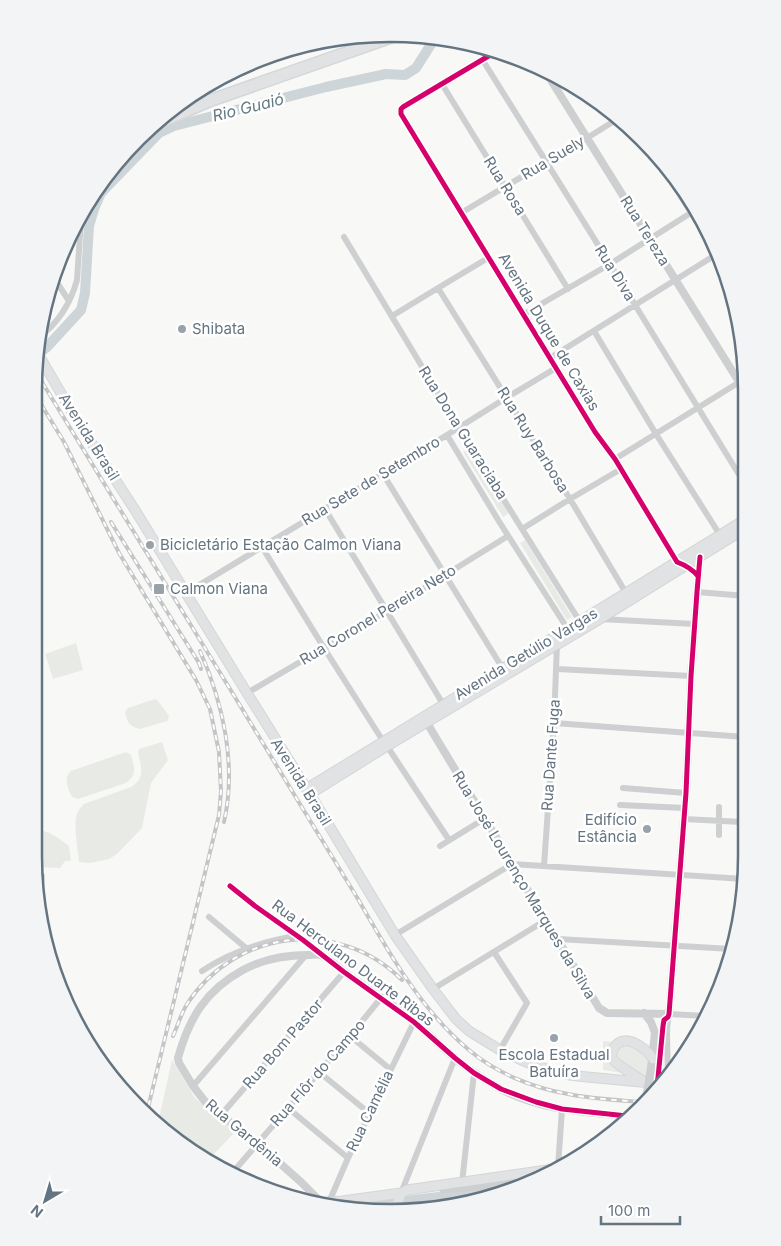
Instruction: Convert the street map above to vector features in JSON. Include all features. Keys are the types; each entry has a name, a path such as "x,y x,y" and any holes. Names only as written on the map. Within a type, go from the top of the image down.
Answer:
{"highway":[{"path":"182,112 375,43"}],"main road":[{"name":"Avenida Brasil","path":"43,363 395,935 432,989 456,1019 469,1031 500,1050 552,1071 569,1075 654,1083"},
{"name":"Avenida Getúlio Vargas","path":"385,744 427,723 570,632 626,593 738,524"},
{"name":"Avenida Getúlio Vargas","path":"582,624 600,619 738,533"},
{"name":"Avenida Getúlio Vargas","path":"308,791 385,744 444,704 557,640"},
{"path":"427,723 428,717 444,704"},
{"path":"645,1082 617,1063 612,1056 612,1051 619,1043 624,1041 635,1043 651,1055 652,1063"},
{"path":"397,1204 400,1196 407,1190 537,1171"},
{"path":"344,1201 400,1196"}],"street":[{"path":"442,84 488,56"},
{"name":"Rua Diva","path":"482,60 738,473"},
{"name":"Rua Tereza","path":"553,83 675,280 738,373"},
{"name":"Avenida Duque de Caxias","path":"442,84 403,107 401,114 595,432 615,459 677,562"},
{"name":"Rua Rosa","path":"442,84 568,289"},
{"name":"Rua Suely","path":"461,213 612,122"},
{"path":"524,314 610,264 690,214"},
{"path":"48,330 69,301 77,280 79,235"},
{"name":"Rua Dona Guaraciaba","path":"344,237 459,428 582,624"},
{"path":"550,358 712,257"},
{"path":"392,316 488,258"},
{"path":"59,285 69,301"},
{"name":"Rua Ruy Barbosa","path":"438,288 570,499 626,593"},
{"path":"594,331 720,535"},
{"name":"Rua Sete de Setembro","path":"186,593 556,368"},
{"path":"615,459 738,383"},
{"path":"447,436 570,632"},
{"path":"522,529 621,469"},
{"path":"383,474 503,669"},
{"path":"325,509 444,704"},
{"name":"Rua Coronel Pereira Neto","path":"247,693 387,611 508,536"},
{"path":"262,547 385,744 449,840"},
{"path":"668,1066 668,1015 685,808 694,624 700,557"},
{"path":"677,562 694,571 698,576"},
{"path":"697,592 738,595"},
{"path":"600,619 694,624"},
{"name":"Rua Dante Fuga","path":"544,866 554,723 557,640"},
{"path":"557,669 691,676"},
{"name":"Rua José Lourenço Marques da Silva","path":"427,723 599,1008 607,1012 644,1013"},
{"path":"554,723 738,736"},
{"path":"623,788 686,793"},
{"path":"620,805 685,808"},
{"path":"719,806 719,835"},
{"path":"440,846 484,819"},
{"path":"684,819 738,822"},
{"path":"395,935 512,864 738,879"},
{"name":"Rua Herculano Duarte Ribas","path":"230,886 414,1022 474,1073 501,1089 562,1109 622,1115"},
{"path":"209,917 246,948"},
{"path":"432,989 546,920"},
{"path":"202,971 246,948 280,938 297,936"},
{"path":"558,939 726,949"},
{"path":"494,952 526,1003 500,1050"},
{"path":"193,1086 306,954 321,955"},
{"name":"Rua Gardênia","path":"306,954 268,960 231,976 216,989 196,1012 189,1025 178,1058 193,1086 207,1104 257,1144 314,1195"},
{"name":"Rua Bom Pastor","path":"221,1115 344,972"},
{"name":"Rua Flôr do Campo","path":"237,1168 382,998"},
{"path":"644,1013 699,1016"},
{"path":"644,1013 651,1022 655,1033 647,1090"},
{"path":"658,1078 664,1020 668,1015"},
{"name":"Rua Camélia","path":"330,1198 414,1022"},
{"path":"350,1036 390,1069"},
{"path":"400,1196 455,1058"},
{"path":"319,1072 369,1113"},
{"path":"462,1183 474,1073"},
{"path":"288,1108 348,1158"},
{"path":"557,1161 562,1109"},
{"path":"400,1196 437,1189 508,1183"}],"shaded area":[{"path":"469,449 509,513 503,517 463,452"},
{"path":"525,540 572,617 567,620 520,543"},
{"path":"76,643 83,670 53,679 45,654"},
{"path":"155,699 169,716 168,720 140,729 131,725 125,712 128,708"},
{"path":"162,742 168,760 151,783 142,828 117,854 109,859 90,863 79,862 75,824 79,810 84,804 131,787 136,783 141,775 139,749"},
{"path":"126,752 131,755 134,770 130,780 78,799 72,797 67,780 71,771"},
{"path":"42,831 57,837 69,846 71,861 65,861 60,868 43,867"},
{"path":"603,1041 623,1043 652,1050 657,1064 653,1078 603,1070"},
{"path":"172,1060 195,1098 236,1131 213,1155 179,1132 160,1116"}],"waterway":[{"name":"Rio Guaió","path":"112,181 159,133 174,126 326,87 386,74 405,75 416,68 431,45"},
{"name":"Rio Guaió","path":"45,349 81,310 85,293 89,226 95,206"},
{"path":"404,1201 480,1192"},
{"path":"381,1204 390,1202"}],"railway":[{"path":"42,383 394,960 421,999 469,1050 491,1066 528,1084 577,1096 637,1102"},
{"path":"42,406 64,442 119,553 196,680 210,709 219,752 221,791 219,815 148,1106"},
{"path":"111,522 201,669"},
{"path":"200,651 215,692 226,735 229,779 224,822"},
{"path":"173,1036 187,1004 208,979 232,960 260,947 289,940 319,940 349,947 377,960 402,980"}],"cycle path":[{"path":"488,56 403,107 401,114 595,432 615,459 677,562 698,576"},
{"path":"658,1078 664,1020 669,1014 686,793 691,676 700,557"},
{"path":"230,886 414,1022 474,1073 501,1089 562,1109 622,1115"}],"place":[{"name":"Shibata","path":"182,329"},
{"name":"Bicicletário Estação Calmon Viana","path":"150,545"},
{"name":"Calmon Viana","path":"159,589"},
{"name":"Edifício Estância","path":"647,829"},
{"name":"Escola Estadual Batuíra","path":"554,1038"}]}
